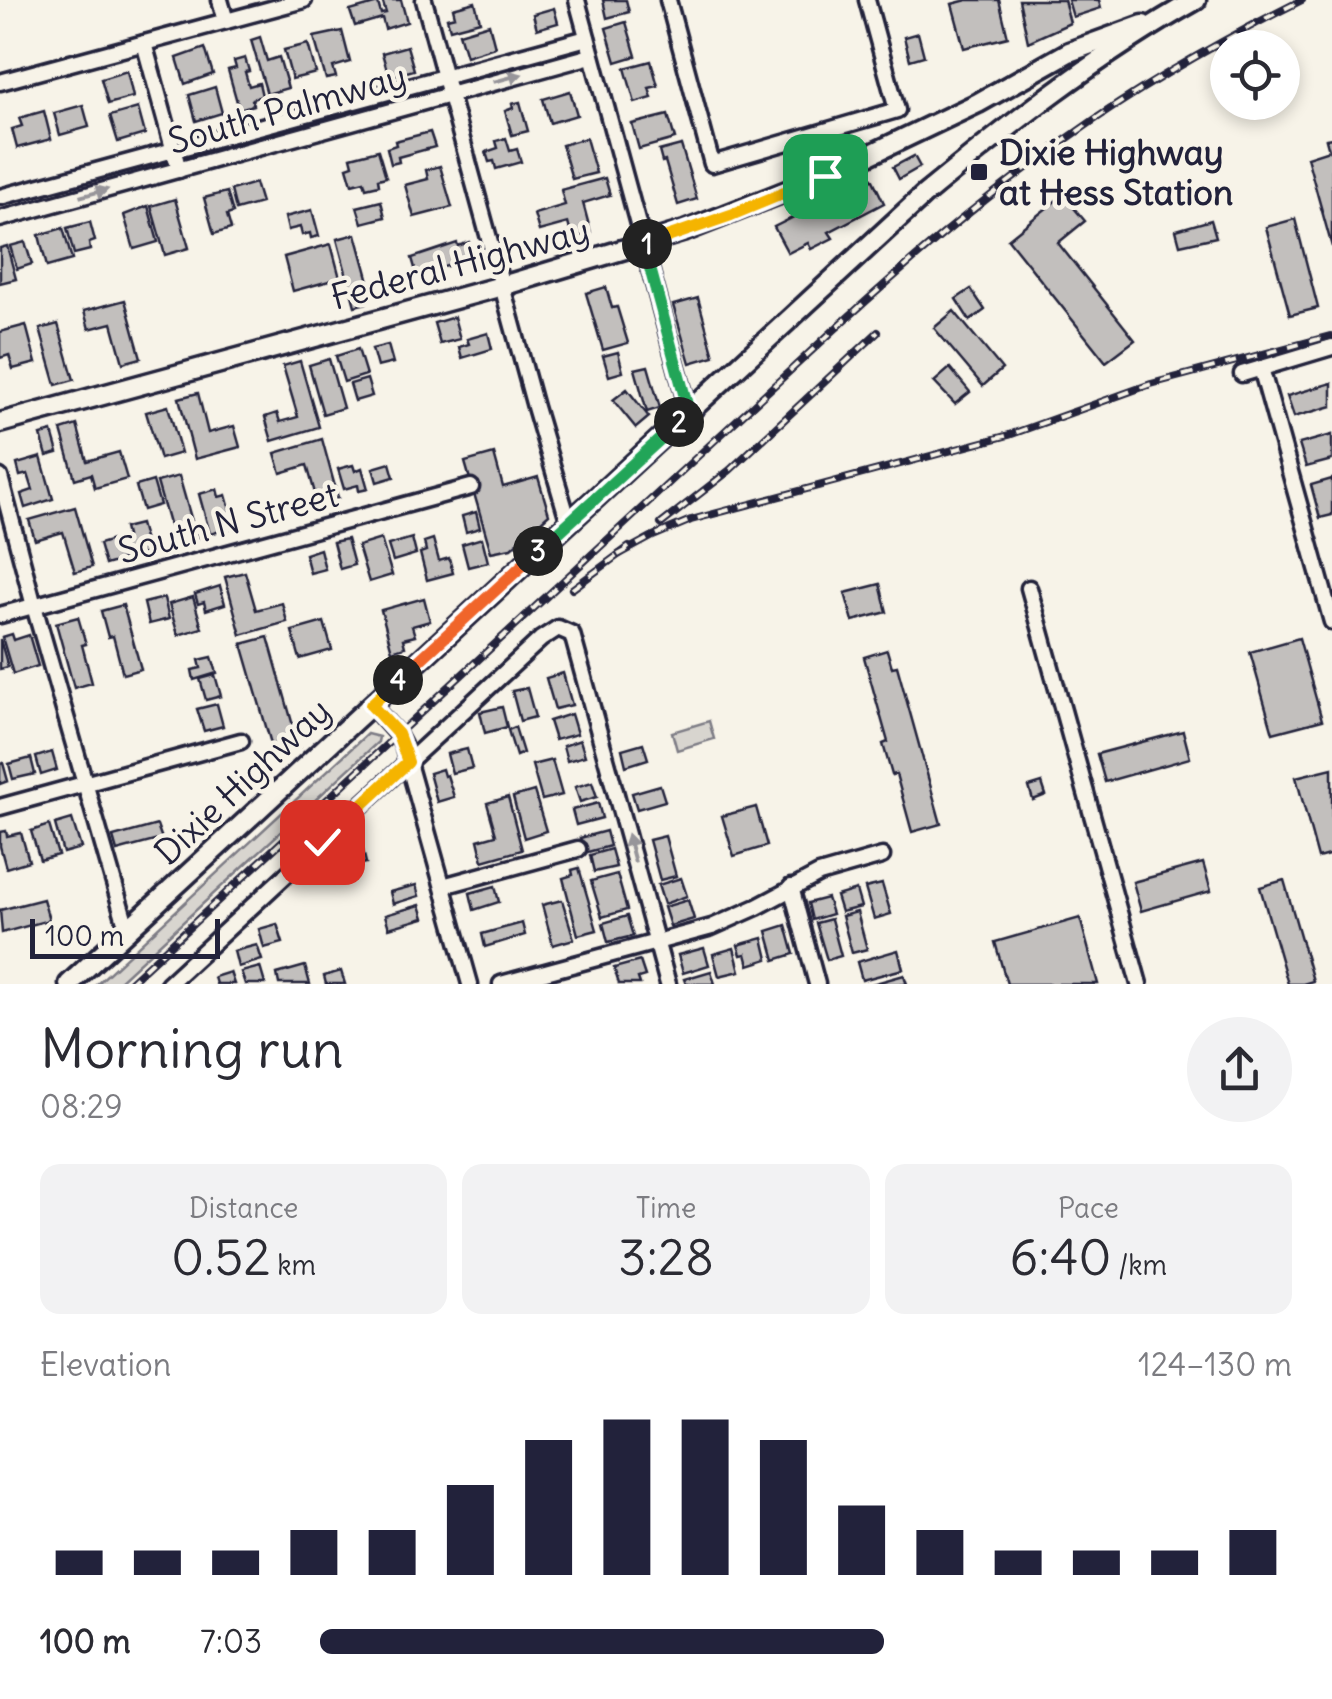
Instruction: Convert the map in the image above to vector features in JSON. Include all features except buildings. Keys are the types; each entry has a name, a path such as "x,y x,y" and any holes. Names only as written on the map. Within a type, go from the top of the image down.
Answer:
{"main road":[{"path":"1163,19 1196,0"},
{"name":"Dixie Highway","path":"67,983 128,932 924,195 1083,72 1163,19"},
{"name":"Federal Highway","path":"0,423 644,246 819,179 963,110 1070,52 1163,19"},
{"name":"Federal Highway","path":"1032,73 1083,72"}],"street":[{"path":"220,0 226,21"},
{"path":"0,82 304,0"},
{"path":"424,0 569,523"},
{"path":"577,0 689,412"},
{"path":"668,0 712,164 897,110 867,0"},
{"name":"South Palmway","path":"0,197 587,38"},
{"path":"144,43 179,170"},
{"name":"South Palmway","path":"0,219 591,56"},
{"path":"804,138 819,179"},
{"path":"1242,374 1332,346"},
{"path":"1261,368 1332,622"},
{"path":"0,478 128,932"},
{"name":"South N Street","path":"0,615 471,488"},
{"path":"1029,588 1139,984"},
{"path":"168,984 558,628 572,634 668,984"},
{"path":"371,705 398,734 408,762 470,984"},
{"path":"0,806 241,741"},
{"path":"443,886 578,848"},
{"path":"501,984 731,920 820,874 882,856"},
{"path":"791,887 817,984"}],"shaded area":[{"path":"709,721 714,739 677,750 672,732"},
{"path":"367,734 379,737 378,742 116,984 97,984"}],"railway":[{"path":"128,984 834,330 950,229 1040,158 1127,98 1302,0"},
{"path":"661,524 730,470 878,332"},
{"path":"618,555 691,520 1009,435 1151,384 1330,336"},
{"path":"572,589 629,547"}],"place":[{"name":"Dixie Highway at Hess Station","path":"979,172"}],"route":[{"path":"322,842 408,762 398,734 371,705 689,412 644,246 825,176"}]}
